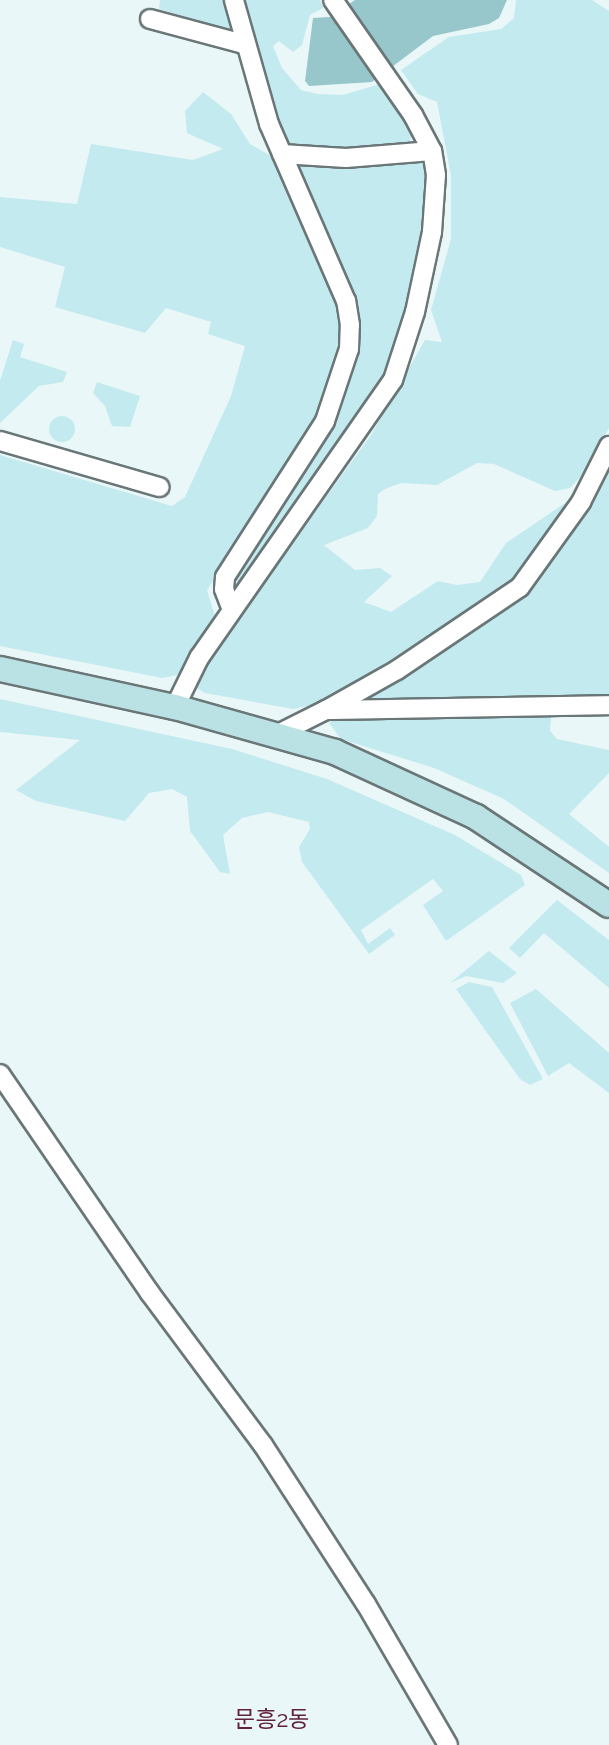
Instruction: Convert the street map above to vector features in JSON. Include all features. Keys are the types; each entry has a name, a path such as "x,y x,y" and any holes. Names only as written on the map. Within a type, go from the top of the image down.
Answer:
{"street":[{"path":"232,610 224,589 225,577 325,421 349,349 346,301 282,154 243,44 234,0"},
{"path":"175,707 199,658 393,380 413,323 432,232 436,175 432,151 400,96 333,0"},
{"path":"150,19 243,44"},
{"path":"282,154 346,158 432,151"},
{"path":"0,441 159,487"},
{"path":"278,734 397,670 520,587 581,502 609,446"},
{"path":"0,669 175,707 335,752 476,817 609,905"},
{"path":"326,710 609,705"},
{"path":"0,1074 150,1293 263,1445 366,1604 447,1745"}],"shaded area":[{"path":"160,0 228,0 233,31 159,9"},
{"path":"243,0 320,0 323,8 310,15 302,45 293,52 279,41 273,46 282,68 301,90 317,94 343,95 380,84 412,131 410,142 392,148 306,152 289,144 278,127"},
{"path":"355,0 507,0 499,18 489,24 433,36 372,82 309,86 305,81 313,18 330,17"},
{"path":"516,0 592,0 609,11 609,428 583,474 570,488 555,491 494,464 477,463 437,485 401,483 385,489 378,494 377,516 368,528 324,545 355,570 380,568 392,576 364,602 391,612 438,581 457,585 480,582 506,543 574,497 526,574 506,589 321,703 293,709 205,693 195,687 208,660 371,435 425,340 442,342 431,310 451,239 451,176 437,102 418,94 401,70 449,37 501,29 514,18"},
{"path":"203,92 231,114 250,144 276,159 340,304 344,346 321,417 207,590 215,616 182,674 162,678 0,646 0,455 172,506 185,497 231,396 245,346 208,334 211,322 166,308 145,333 55,307 65,267 0,247 0,197 77,204 91,144 193,160 223,149 187,133 185,111"},
{"path":"420,160 428,169 427,205 416,273 387,373 364,414 237,590 236,569 294,485 329,422 353,351 298,175 301,164"},
{"path":"13,340 24,344 20,357 67,372 63,382 39,386 0,423 0,381"},
{"path":"97,382 140,396 130,427 112,426 105,406 93,393"},
{"path":"62,416 71,420 75,429 71,438 62,442 53,438 49,429 53,420"},
{"path":"609,462 609,697 362,705 359,698 521,593"},
{"path":"0,699 232,749 327,779 455,835 521,875 525,885 446,941 423,905 443,891 433,879 361,930 368,944 390,928 395,935 369,954 302,862 299,847 310,829 309,822 268,812 242,818 223,835 230,874 220,872 190,831 187,797 172,789 149,793 125,821 36,801 16,790 80,740 0,732"},
{"path":"341,715 551,717 550,731 557,739 609,750 609,773 569,814 609,847 609,873 504,799 434,768 341,739 329,723"},
{"path":"557,900 609,940 609,988 544,933 520,958 509,948"},
{"path":"489,951 517,973 503,983 466,976 450,983"},
{"path":"469,982 492,987 543,1079 530,1085 520,1079 456,989"},
{"path":"536,989 609,1053 609,1093 569,1063 548,1076 510,1003"}],"district":[{"name":"문흥2동","path":"272,1719"}]}
